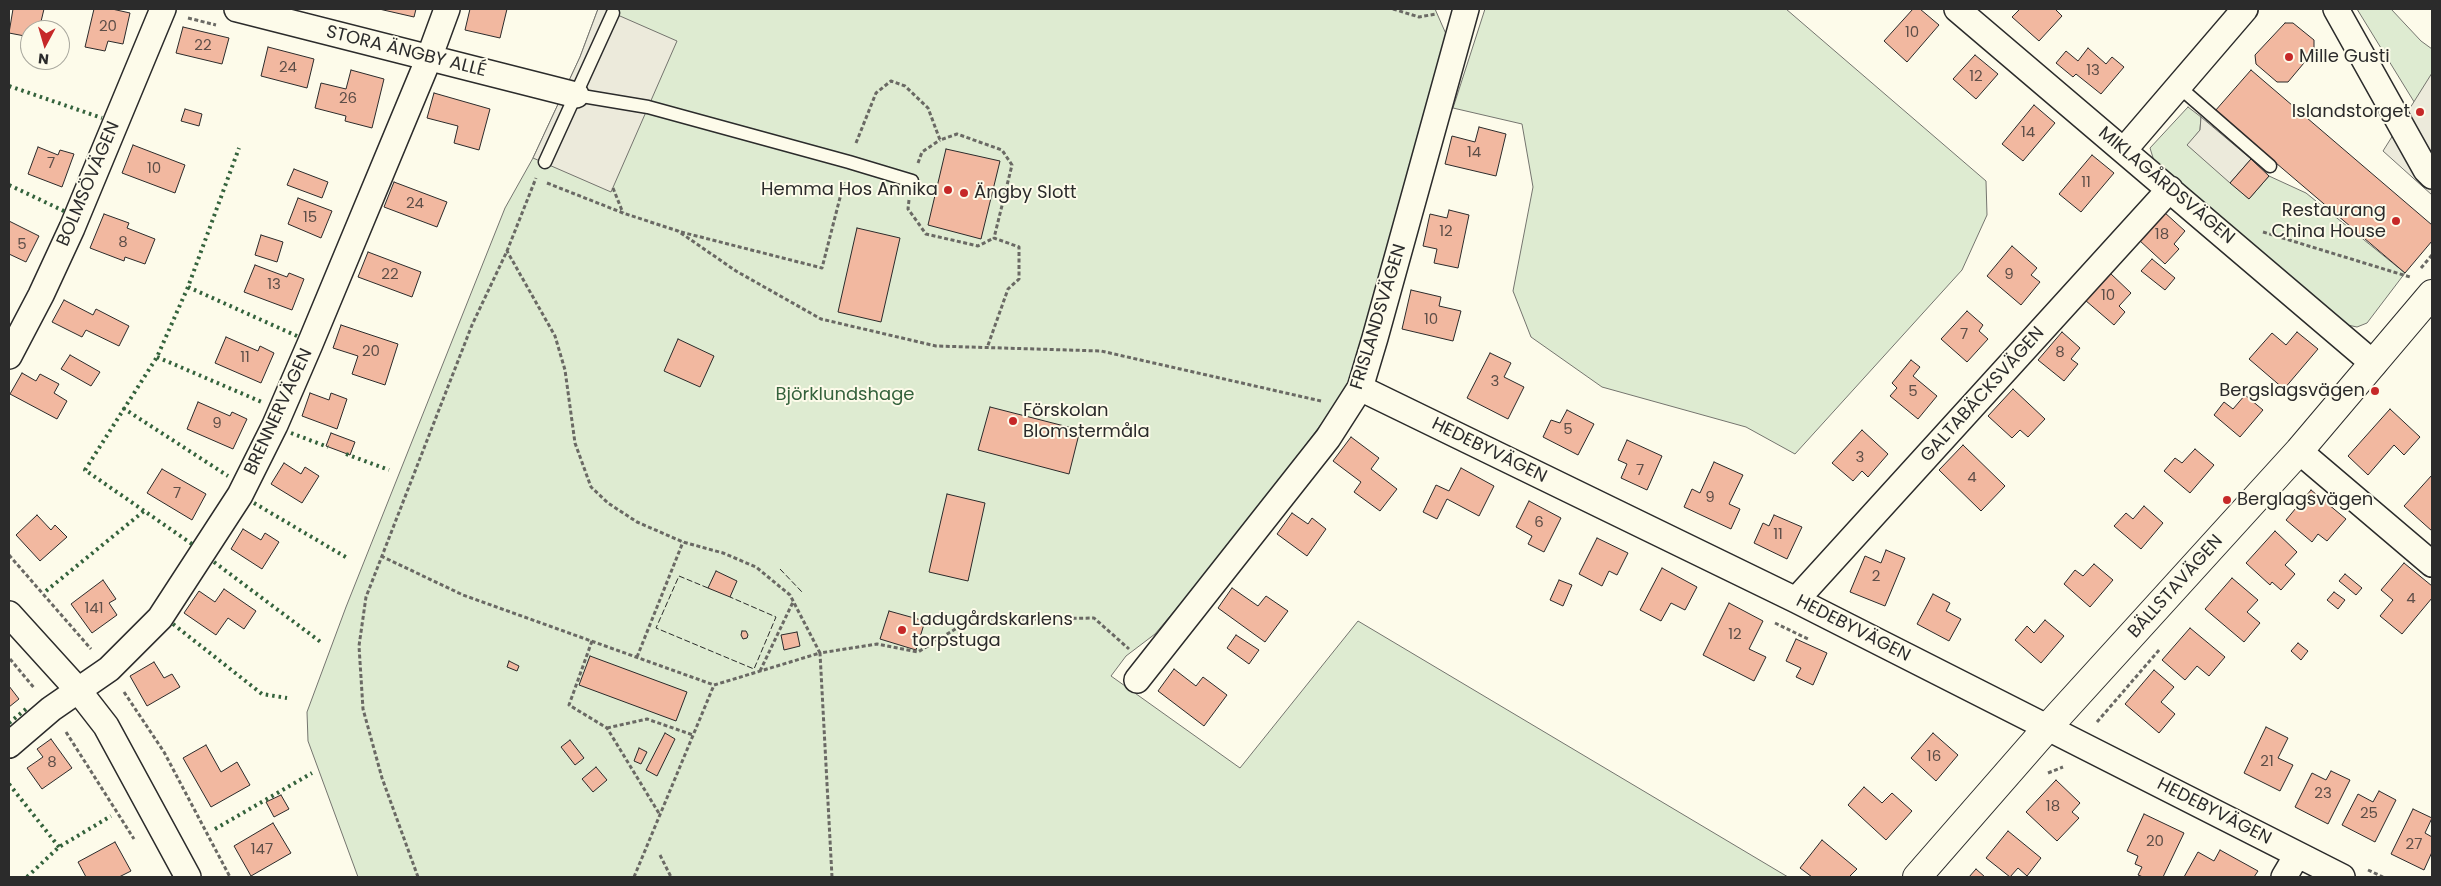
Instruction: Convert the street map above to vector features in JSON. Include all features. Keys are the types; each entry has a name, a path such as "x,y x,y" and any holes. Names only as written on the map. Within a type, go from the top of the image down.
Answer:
{"street":[{"name":"BOLMSÖVÄGEN","path":"9,356 41,295 72,228 163,9"},
{"name":"STORA ÄNGBY ALLÉ","path":"236,9 576,95"},
{"name":"BRENNERVÄGEN","path":"9,745 51,709 108,669 160,618 240,495 287,398 429,58 447,9"},
{"name":"FRISLANDSVÄGEN","path":"1143,673 1328,438 1354,398 1375,338 1466,9"},
{"name":"MIKLAGÅRDSVÄGEN","path":"1957,9 2374,364"},
{"path":"2124,150 2245,9"},
{"path":"2336,9 2426,170 2432,176"},
{"name":"GALTABÄCKSVÄGEN","path":"1796,600 2170,189"},
{"name":"BÄLLSTAVÄGEN","path":"1917,877 2048,727 2299,451 2374,364 2423,286"},
{"name":"HEDEBYVÄGEN","path":"1354,398 1796,600 2342,877"},
{"path":"2299,451 2432,564"},
{"path":"9,614 78,690 106,726 188,877"},
{"path":"2284,877 2297,855"}],"lane":[{"path":"545,162 613,13"},
{"path":"2178,86 2270,166"},
{"path":"576,95 648,107 912,181"}],"path":[{"path":"1393,9 1419,17 1438,14"},
{"path":"536,178 623,214 678,231 822,268 849,162 876,93 891,81 905,86 928,108 940,140"},
{"path":"987,348 1008,289 1019,279 1019,247 994,238 978,246 926,234 908,210 912,181 922,152 940,140 957,134 1002,150 1012,165 994,238"},
{"path":"418,877 382,778 362,709 359,646 366,597 472,325 507,251 536,178 545,162"},
{"path":"613,188 623,214"},
{"path":"678,231 736,271 821,319 936,346 1101,352 1354,398"},
{"path":"2262,232 2423,286"},
{"path":"507,251 555,336 565,370 574,444 591,487 608,503 637,522 683,542 723,553 756,567 790,595 794,602 820,653 832,877"},
{"path":"637,657 683,542"},
{"path":"381,556 463,595 714,685 820,653 876,644 918,652 970,620 1094,618 1143,673"},
{"path":"760,671 794,602"},
{"path":"1774,622 1818,644"},
{"path":"592,641 569,705 607,728 660,815"},
{"path":"9,657 51,709 137,844"},
{"path":"634,877 714,685"},
{"path":"607,728 647,719 693,736"},
{"path":"660,855 670,877"}],"green space":[{"name":"Björklundshage","path":"598,9 1435,9 1446,34 1444,53 1351,384 1243,529 1155,634 1126,656 1111,676 1240,768 1358,621 1788,877 358,877 308,741 307,712 346,607 505,208 533,158 580,57"},
{"path":"1485,9 1786,9 1986,181 1987,215 1962,270 1795,454 1746,427 1602,387 1531,337 1513,291 1533,187 1522,124 1453,108"},
{"path":"2357,9 2391,9 2421,41 2432,49 2432,131"},
{"path":"2188,107 2201,117 2200,130 2188,145 2249,199 2269,176 2306,193 2405,273 2367,323 2357,327 2343,324 2154,161 2150,148"}],"shaded area":[{"path":"598,9 604,9 677,41 611,192 533,158 580,57"},
{"name":"Islandstorget","path":"2432,73 2432,195 2383,151"},
{"path":"2201,117 2251,159 2230,183 2187,145 2200,130"}],"building":[{"path":"13,9 44,9 41,20 20,20 20,35 9,33"},
{"path":"94,9 112,9 130,13 123,44 108,41 105,51 85,47"},
{"path":"379,9 416,9 414,17"},
{"path":"470,9 507,9 500,38 465,30"},
{"path":"1913,9 1920,9 1939,25 1907,62 1884,41"},
{"path":"2020,9 2055,9 2062,16 2039,41 2012,17"},
{"path":"2285,23 2293,23 2314,40 2314,51 2288,82 2277,82 2256,64 2255,55"},
{"path":"183,27 229,38 222,64 176,53"},
{"path":"268,47 314,59 307,88 261,76"},
{"path":"2088,48 2106,64 2112,57 2124,67 2101,94 2076,74 2073,77 2056,63 2066,51 2078,61"},
{"path":"1975,55 1998,74 1976,99 1953,79"},
{"path":"351,70 384,79 372,128 345,121 346,116 315,108 321,83 346,89"},
{"path":"2251,70 2432,225 2432,241 2405,273 2215,111"},
{"path":"434,93 490,109 479,150 454,143 458,126 427,118"},
{"path":"2034,105 2055,123 2023,161 2002,144"},
{"path":"185,109 202,114 199,126 181,121"},
{"path":"1479,127 1506,134 1496,176 1445,164 1452,136 1475,142"},
{"path":"133,145 185,165 175,193 122,173"},
{"path":"38,147 58,155 60,150 74,154 62,187 28,174"},
{"name":"Ängby Slott","path":"946,149 1000,161 981,239 928,225"},
{"path":"2092,155 2114,173 2081,212 2059,194"},
{"path":"2251,159 2269,176 2249,199 2230,183"},
{"path":"294,169 328,182 322,198 287,185"},
{"path":"394,182 447,202 437,227 384,207"},
{"path":"298,198 332,211 321,238 288,224"},
{"path":"1449,210 1469,215 1458,268 1434,263 1437,249 1423,246 1430,214 1447,218"},
{"path":"2164,212 2185,231 2174,244 2179,249 2165,264 2139,240"},
{"path":"104,214 129,223 127,228 155,239 145,264 125,257 124,261 90,248"},
{"path":"9,221 39,236 26,262 9,254"},
{"path":"857,228 900,238 881,322 838,312"},
{"path":"261,235 283,242 277,262 255,255"},
{"path":"2012,246 2037,268 2031,275 2040,282 2021,305 1987,276"},
{"path":"368,252 421,272 412,297 358,277"},
{"path":"2152,259 2175,278 2165,290 2141,271"},
{"path":"255,265 287,277 289,273 304,279 292,310 244,292"},
{"path":"2110,273 2131,293 2119,306 2125,312 2114,325 2085,300"},
{"path":"1411,290 1441,297 1439,306 1461,311 1453,341 1402,329"},
{"path":"64,300 93,315 96,309 129,326 119,346 86,330 82,337 52,322"},
{"path":"1967,311 1983,325 1979,331 1988,339 1967,362 1941,339"},
{"path":"341,325 398,344 385,385 352,374 358,356 333,348"},
{"path":"2062,332 2080,348 2071,359 2078,364 2064,381 2038,360"},
{"path":"2297,332 2318,349 2284,389 2249,359 2272,333 2286,345"},
{"path":"226,337 258,351 260,346 274,353 261,383 215,363"},
{"path":"678,339 714,356 700,387 664,371"},
{"path":"1490,353 1511,363 1504,377 1524,387 1508,419 1467,398"},
{"path":"70,355 100,372 91,386 61,369"},
{"path":"1911,360 1920,367 1913,376 1937,396 1918,419 1890,396 1897,388 1892,383"},
{"path":"22,373 36,381 40,374 59,384 54,393 67,401 57,419 10,394"},
{"path":"2013,389 2045,419 2028,437 2020,430 2012,438 1988,416"},
{"path":"310,393 329,400 331,393 347,399 337,429 302,416"},
{"path":"2245,395 2263,410 2240,437 2214,415 2224,402 2233,409"},
{"path":"198,402 230,416 232,412 247,419 233,449 187,429"},
{"path":"990,407 1080,430 1069,474 978,450"},
{"path":"2390,409 2420,437 2404,455 2394,445 2368,475 2348,456"},
{"path":"1567,410 1594,424 1578,455 1543,437 1551,420 1560,423"},
{"path":"1862,430 1888,454 1868,477 1862,471 1853,481 1832,463"},
{"path":"331,433 355,442 350,455 326,446"},
{"path":"1351,437 1379,458 1371,469 1397,489 1380,511 1354,492 1361,482 1333,461"},
{"path":"1627,440 1662,456 1647,490 1621,478 1627,464 1618,460"},
{"path":"1963,445 2005,486 1981,511 1939,470"},
{"path":"2195,449 2214,465 2190,493 2164,471 2175,458 2182,463"},
{"path":"1714,462 1743,475 1729,504 1740,509 1731,529 1684,507 1692,489 1700,493"},
{"path":"284,463 301,474 305,467 319,476 302,503 271,484"},
{"path":"1461,468 1494,486 1479,516 1447,499 1437,519 1423,512 1436,485 1449,491"},
{"path":"162,469 206,494 192,520 147,493"},
{"path":"2432,475 2432,531 2404,506"},
{"path":"2311,490 2346,519 2327,541 2318,534 2312,542 2286,520"},
{"path":"947,494 985,503 968,581 929,572"},
{"path":"1529,501 1561,518 1544,552 1528,544 1532,536 1516,527"},
{"path":"2144,506 2163,523 2141,549 2114,526 2126,513 2133,519"},
{"path":"1292,513 1308,524 1312,518 1326,529 1307,556 1277,534"},
{"path":"37,515 51,530 55,525 67,537 40,561 16,535"},
{"path":"1774,515 1802,527 1787,559 1754,543 1763,523 1769,526"},
{"path":"243,529 261,540 265,533 279,542 262,569 231,549"},
{"path":"2275,531 2297,552 2285,565 2295,574 2281,590 2272,582 2270,585 2246,563"},
{"path":"1597,538 1628,553 1617,575 1609,571 1602,586 1579,574"},
{"path":"1886,550 1905,558 1885,606 1850,592 1865,556 1881,563"},
{"path":"2404,563 2432,586 2432,598 2402,634 2380,616 2393,600 2381,590"},
{"path":"2094,564 2113,580 2090,607 2064,584 2075,570 2083,576"},
{"path":"1662,568 1697,587 1685,610 1671,603 1661,621 1640,610"},
{"path":"716,571 737,581 730,597 708,588"},
{"path":"2345,574 2362,588 2356,595 2339,581"},
{"path":"2232,578 2258,600 2247,612 2260,623 2244,642 2205,609"},
{"path":"103,580 116,599 109,603 117,615 92,633 71,604"},
{"path":"1559,580 1572,585 1563,606 1550,600"},
{"path":"1232,588 1258,606 1266,596 1288,611 1265,642 1218,608"},
{"path":"224,589 256,611 244,629 228,618 216,635 184,613 199,591 215,602"},
{"path":"2334,592 2345,600 2338,609 2327,600"},
{"path":"1933,594 1950,603 1946,611 1961,619 1949,641 1917,624"},
{"path":"1729,603 1763,621 1749,649 1766,657 1754,681 1703,655"},
{"name":"Ladugårdskarlens torpstuga","path":"889,611 925,621 916,650 880,639"},
{"path":"2045,620 2064,636 2041,663 2015,640 2027,626 2034,633"},
{"path":"2190,628 2225,657 2209,676 2197,666 2185,680 2162,660"},
{"path":"742,631 746,631 747,638 743,639"},
{"path":"797,632 800,646 784,650 781,635"},
{"path":"1236,635 1259,650 1249,664 1227,648"},
{"path":"1796,639 1827,653 1813,685 1796,677 1801,668 1786,661"},
{"path":"2298,643 2308,651 2301,660 2291,651"},
{"path":"590,656 687,692 676,721 579,685"},
{"path":"509,661 519,666 517,671 507,667"},
{"path":"154,662 164,678 172,674 180,687 147,706 130,676"},
{"path":"1174,669 1196,686 1203,677 1227,695 1204,726 1158,691"},
{"path":"2154,670 2174,687 2161,702 2175,714 2159,733 2125,704"},
{"path":"9,686 19,699 9,707"},
{"path":"2266,727 2288,738 2278,758 2293,765 2280,791 2244,773"},
{"path":"665,733 675,739 657,776 646,770"},
{"path":"1933,733 1958,755 1936,781 1911,758"},
{"path":"51,739 72,768 42,789 27,768 43,757 37,749"},
{"path":"570,740 584,758 575,765 561,747"},
{"path":"206,745 221,772 237,762 250,785 211,807 183,758"},
{"path":"639,748 647,752 641,764 634,761"},
{"path":"596,767 607,780 593,792 582,779"},
{"path":"2331,771 2350,780 2328,824 2295,807 2312,773 2326,780"},
{"path":"2056,780 2080,803 2072,812 2079,818 2057,841 2026,812"},
{"path":"1864,787 1882,803 1892,793 1912,811 1886,840 1848,805"},
{"path":"2379,791 2396,800 2375,842 2342,825 2358,794 2373,802"},
{"path":"281,795 289,809 274,817 266,802"},
{"path":"2413,809 2432,818 2425,833 2432,837 2432,852 2424,870 2391,854"},
{"path":"2144,814 2184,833 2163,877 2143,877 2138,875 2142,867 2135,864 2138,856 2127,851"},
{"path":"273,823 291,853 251,876 234,846"},
{"path":"2008,831 2041,858 2027,876 2018,868 2010,877 1986,858"},
{"path":"1822,840 1857,869 1849,877 1812,877 1800,868"},
{"path":"115,842 131,871 119,877 86,877 78,862"},
{"path":"2220,850 2258,871 2254,877 2184,877 2198,852 2214,861"},
{"path":"1976,869 1985,877 1969,877"}],"hedge":[{"path":"9,86 102,118"},
{"path":"192,544 85,470 157,357 188,287 239,148"},
{"path":"9,185 66,212"},
{"path":"188,287 297,336"},
{"path":"157,357 264,403"},
{"path":"123,408 228,476"},
{"path":"291,433 328,447"},
{"path":"346,454 389,470"},
{"path":"254,503 349,559"},
{"path":"46,591 144,511"},
{"path":"214,562 322,643"},
{"path":"173,624 262,694 287,698"},
{"path":"9,723 26,709"},
{"path":"215,829 312,773"},
{"path":"9,784 59,847"},
{"path":"27,877 59,847 111,816"}],"fence":[{"path":"780,569 802,592"},
{"path":"708,588 679,576 656,628 754,669 776,617 730,597"}],"place":[{"name":"Mille Gusti","path":"2289,57"},
{"name":"Islandstorget","path":"2420,112"},
{"name":"Hemma Hos Annika","path":"948,190"},
{"name":"Ängby Slott","path":"964,193"},
{"name":"Restaurang China House","path":"2396,221"},
{"name":"Bergslagsvägen","path":"2375,391"},
{"name":"Förskolan Blomstermåla","path":"1013,421"},
{"name":"Berglagsvägen","path":"2227,500"},
{"name":"Ladugårdskarlens torpstuga","path":"902,630"}]}
